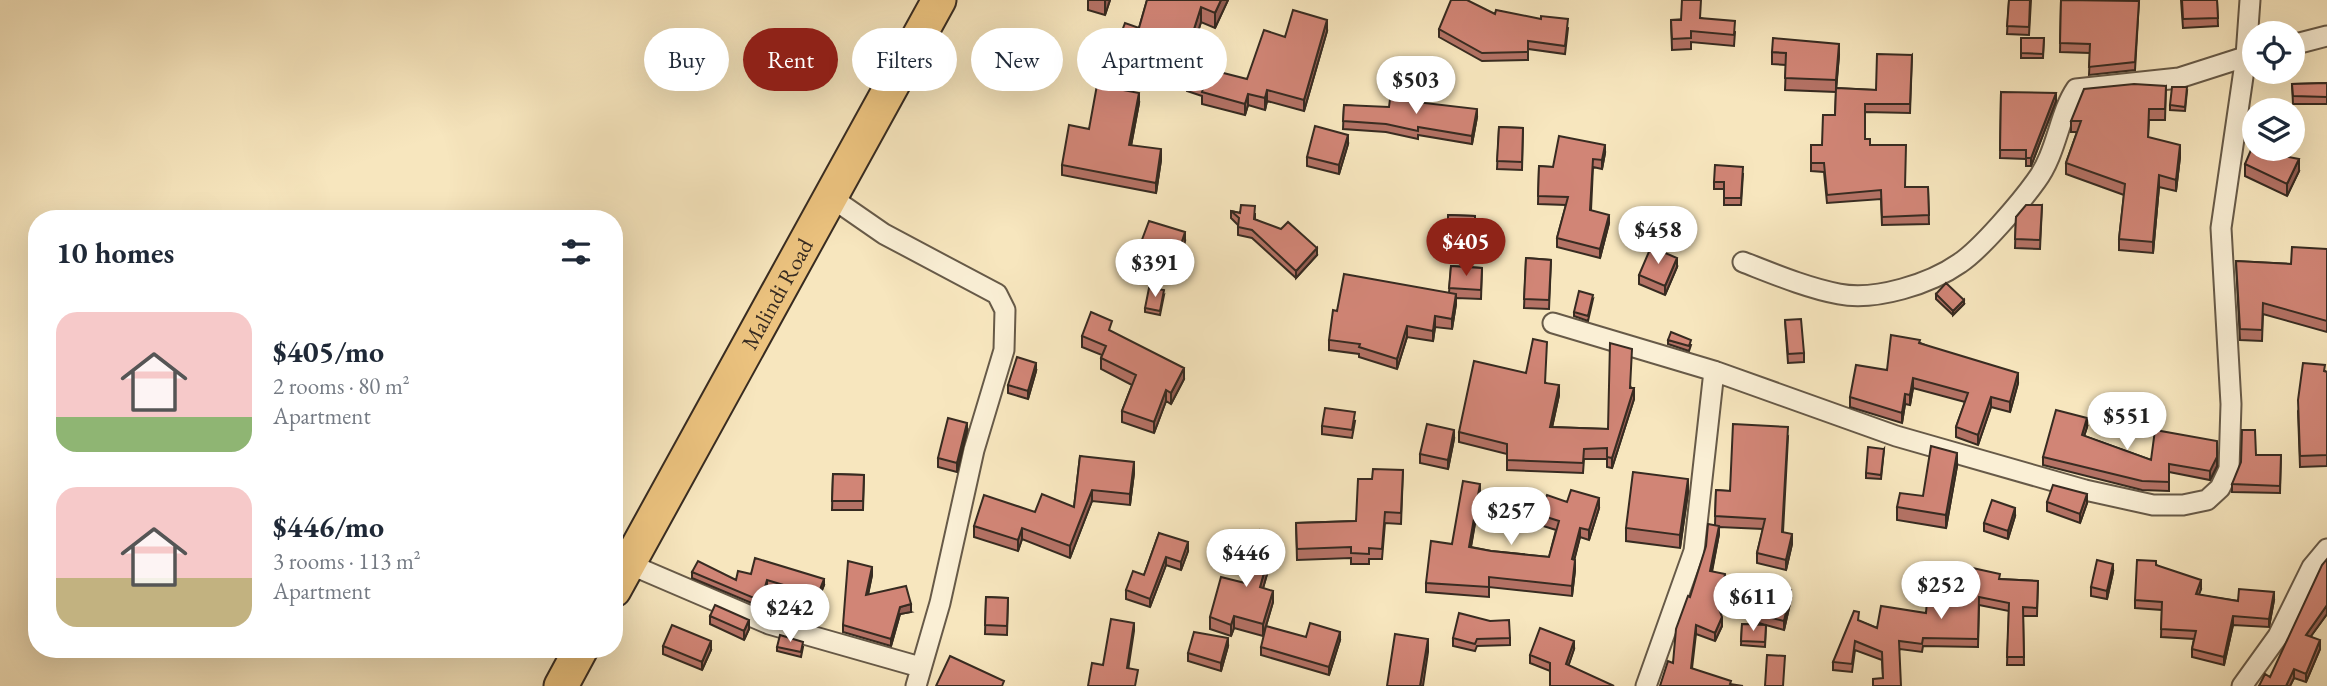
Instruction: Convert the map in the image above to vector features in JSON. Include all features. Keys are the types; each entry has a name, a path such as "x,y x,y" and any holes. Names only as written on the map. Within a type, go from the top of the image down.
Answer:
{"highway":[{"name":"Malindi Road","path":"623,573 939,0"},
{"path":"561,686 576,658"}],"street":[{"path":"2250,0 2250,21"},
{"path":"2305,42 2327,36"},
{"path":"1744,262 1791,280 1852,296 1886,294 1921,281 1960,264 1984,243 2036,181 2050,156 2076,89 2179,78 2220,68 2242,58"},
{"path":"1553,323 1714,371 1896,436 2085,490 2152,505 2183,505 2207,500 2220,488 2229,469 2231,404 2221,228 2245,84"},
{"path":"623,578 769,624 918,677 940,603 974,450 1004,350 1004,310 997,294 884,234 832,198"},
{"path":"1646,686 1694,551 1714,371"},
{"path":"2242,686 2278,636 2312,567 2327,549"}],"building":[{"path":"1147,0 1221,0 1215,13 1201,7 1194,28 1139,28"},
{"path":"1451,0 1467,0 1495,14 1496,10 1541,19 1541,16 1568,19 1565,46 1528,41 1528,52 1482,53 1439,29"},
{"path":"1682,0 1701,0 1700,18 1735,21 1734,35 1691,31 1691,38 1672,39 1671,20 1681,20"},
{"path":"2009,0 2030,0 2029,27 2007,26"},
{"path":"2061,0 2139,1 2135,62 2089,67 2090,44 2060,43"},
{"path":"2182,0 2217,0 2218,18 2183,19"},
{"path":"1293,10 1327,20 1304,100 1267,90 1265,98 1248,94 1245,104 1202,92 1227,91 1227,74 1247,79 1264,30 1285,37"},
{"path":"1125,23 1139,28 1123,28"},
{"path":"1773,38 1839,44 1836,80 1785,78 1786,53 1772,52"},
{"path":"2021,38 2044,38 2043,54 2021,53"},
{"path":"1877,54 1912,55 1910,104 1865,104 1865,139 1870,139 1870,145 1906,145 1905,187 1928,187 1929,215 1882,217 1881,190 1827,195 1824,163 1811,163 1811,145 1822,145 1823,115 1835,115 1836,88 1876,90"},
{"path":"2327,83 2327,97 2293,96 2292,84"},
{"path":"2134,84 2166,86 2165,109 2149,109 2148,137 2180,145 2176,180 2159,175 2153,242 2119,239 2125,184 2066,163 2081,121 2071,121 2084,89"},
{"path":"2172,87 2187,87 2185,107 2170,105"},
{"path":"1096,91 1139,93 1129,145 1161,149 1156,183 1062,165 1069,125 1089,129"},
{"path":"2001,92 2056,93 2031,158 2026,158 2026,150 2000,150"},
{"path":"1390,99 1477,109 1472,136 1418,127 1418,131 1386,124 1343,121 1344,105 1389,107"},
{"path":"1315,126 1348,135 1339,165 1307,157"},
{"path":"1499,127 1523,128 1522,162 1497,161"},
{"path":"1559,136 1605,145 1602,160 1593,159 1590,210 1609,215 1600,249 1557,238 1568,197 1538,196 1539,166 1553,167"},
{"path":"2246,161 2298,161 2287,184 2245,164"},
{"path":"1715,165 1743,167 1741,198 1724,198 1724,182 1714,182"},
{"path":"1241,205 1255,206 1254,219 1281,229 1288,222 1317,248 1296,271 1252,230 1238,227 1239,218 1231,211 1240,213"},
{"path":"2026,205 2042,205 2040,240 2015,239 2016,217"},
{"path":"1448,215 1475,216 1475,232 1448,231"},
{"path":"1149,221 1185,232 1177,257 1140,245"},
{"path":"1651,247 1677,258 1665,286 1639,275"},
{"path":"2292,247 2327,249 2327,321 2263,303 2262,330 2240,329 2236,261 2291,264"},
{"path":"1526,258 1551,260 1549,300 1524,299"},
{"path":"1451,266 1482,268 1481,290 1449,288"},
{"path":"1344,274 1456,294 1452,319 1435,316 1433,331 1407,326 1397,359 1359,347 1360,344 1329,340 1333,310 1337,311"},
{"path":"1946,283 1964,300 1953,311 1936,294"},
{"path":"1149,288 1164,290 1160,311 1145,308"},
{"path":"1579,291 1593,295 1588,316 1574,312"},
{"path":"1091,312 1112,321 1109,330 1184,368 1171,393 1166,390 1154,422 1122,411 1136,375 1101,358 1106,346 1082,336"},
{"path":"1801,319 1804,353 1788,354 1785,320"},
{"path":"1671,332 1691,340 1689,346 1668,340"},
{"path":"1891,335 1920,340 1919,343 2018,373 2010,402 1991,397 1978,435 1956,427 1968,393 1913,378 1910,395 1905,394 1902,413 1850,397 1856,365 1887,370"},
{"path":"1533,339 1547,342 1545,383 1559,385 1550,427 1608,429 1610,343 1632,349 1630,388 1634,388 1612,458 1607,457 1607,448 1584,449 1583,463 1507,460 1507,444 1459,432 1474,361 1526,373"},
{"path":"1017,357 1036,363 1028,391 1008,385"},
{"path":"2303,363 2325,365 2324,371 2327,372 2327,455 2300,456 2298,400"},
{"path":"1325,408 1355,412 1352,430 1322,426"},
{"path":"2056,410 2087,418 2082,435 2151,460 2155,430 2217,441 2217,457 2210,471 2169,464 2169,482 2142,481 2043,457"},
{"path":"948,418 967,423 957,463 938,458"},
{"path":"1427,424 1454,430 1448,460 1420,454"},
{"path":"1733,424 1788,427 1782,532 1792,534 1786,560 1757,553 1765,519 1715,516 1716,490 1730,491"},
{"path":"2242,430 2255,430 2256,455 2281,455 2280,486 2232,484 2241,462"},
{"path":"1931,446 1957,453 1946,515 1897,507 1900,493 1923,496"},
{"path":"1868,447 1884,449 1881,475 1866,473"},
{"path":"1080,456 1134,462 1130,494 1092,490 1070,546 1022,528 1018,540 974,526 984,495 1035,512 1042,494 1074,507"},
{"path":"1373,469 1403,470 1401,513 1385,512 1382,549 1369,548 1369,554 1351,553 1351,547 1297,549 1296,523 1356,521 1358,479 1372,479"},
{"path":"1633,472 1688,479 1680,535 1626,528"},
{"path":"833,474 864,475 863,501 832,501"},
{"path":"1463,481 1480,484 1469,547 1491,551 1549,557 1559,521 1540,515 1547,495 1567,502 1571,490 1599,498 1589,530 1580,528 1572,559 1575,560 1572,586 1489,577 1489,587 1426,583 1431,541 1452,544"},
{"path":"2053,485 2087,494 2080,514 2047,502"},
{"path":"1992,500 2015,508 2008,531 1984,523"},
{"path":"1708,524 1719,526 1710,571 1725,574 1719,609 1722,617 1715,633 1696,625 1691,668 1731,681 1730,684 1743,686 1660,686 1668,661 1673,663 1676,629 1688,596 1690,597 1706,546"},
{"path":"1260,530 1275,534 1260,587 1273,591 1263,624 1234,616 1231,625 1210,617 1221,577 1245,583"},
{"path":"1159,533 1188,542 1181,562 1166,557 1150,599 1126,590 1133,571 1144,575"},
{"path":"755,558 824,579 809,617 791,612 800,590 767,580 761,601 692,572 698,561 736,580 738,571 751,574"},
{"path":"2327,559 2327,605 2306,635 2320,640 2306,674 2294,669 2286,686 2259,686 2265,674 2270,677"},
{"path":"2097,560 2113,564 2107,591 2091,587"},
{"path":"2137,560 2156,561 2156,565 2201,580 2196,594 2238,601 2239,589 2274,592 2269,619 2233,616 2224,657 2192,649 2196,631 2161,629 2162,602 2135,600"},
{"path":"848,561 872,567 866,595 906,586 911,604 900,607 891,639 843,625"},
{"path":"1968,567 2000,574 1999,579 2038,581 2037,608 2023,607 2024,657 2007,657 2009,603 1979,597 1978,639 1923,638 1922,644 1899,641 1901,686 1873,686 1873,679 1883,678 1882,652 1855,641 1852,664 1833,662 1854,611 1859,612 1858,620 1877,628 1881,606 1926,613 1928,588 1963,591"},
{"path":"1766,584 1791,590 1784,621 1759,615"},
{"path":"986,597 1008,598 1007,626 985,625"},
{"path":"715,605 749,620 744,631 710,616"},
{"path":"1459,613 1490,621 1509,620 1510,638 1477,639 1475,644 1453,638"},
{"path":"1111,619 1134,623 1127,668 1138,670 1135,686 1088,686 1092,663 1103,665"},
{"path":"1310,623 1340,632 1329,667 1261,647 1266,626 1306,637"},
{"path":"1742,624 1766,625 1765,642 1741,641"},
{"path":"672,625 711,641 702,662 663,646"},
{"path":"1540,628 1574,641 1566,664 1614,686 1550,686 1550,663 1530,655"},
{"path":"1194,632 1228,638 1221,663 1188,653"},
{"path":"1395,634 1428,639 1420,686 1387,686"},
{"path":"780,635 803,642 801,652 777,647"},
{"path":"1767,655 1785,656 1783,686 1765,686"},
{"path":"950,656 1004,681 1002,686 936,686"}]}
